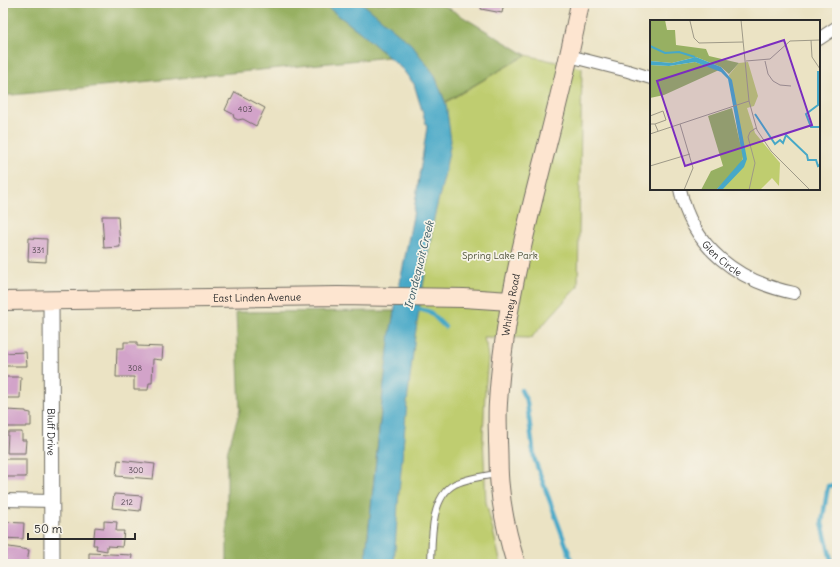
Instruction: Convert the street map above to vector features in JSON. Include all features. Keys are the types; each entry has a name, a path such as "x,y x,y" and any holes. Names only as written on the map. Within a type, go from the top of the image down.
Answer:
{"main road":[{"name":"Whitney Road","path":"516,564 511,549 500,488 498,403 510,301 516,268 569,56 580,3"},
{"name":"East Linden Avenue","path":"3,301 338,296 464,298 510,301"}],"street":[{"path":"820,38 837,27"},
{"path":"569,56 650,78"},
{"name":"Glen Circle","path":"680,190 686,210 694,226 704,241 729,267 762,285 794,293"},
{"name":"Bluff Drive","path":"51,301 53,501 52,564"},
{"path":"3,500 53,501"}],"lane":[{"path":"431,564 435,512 444,494 454,484 476,477 499,474"}],"green space":[{"path":"3,3 322,3 360,32 389,57 3,95"},
{"path":"362,3 440,3 526,55 445,102 434,74"},
{"name":"Spring Lake Park","path":"526,55 582,68 578,286 531,338 483,337 486,344 488,359 483,437 486,502 501,564 380,564 438,107"},
{"path":"394,311 384,384 365,564 227,564 227,453 240,410 236,312"}],"water":[{"name":"Irondequoit Creek","path":"322,3 362,3 411,44 434,74 446,104 451,141 434,218 415,336 407,403 394,564 365,564 390,333 413,216 427,127 414,84 402,69 360,32"}],"building":[{"path":"482,3 504,3 502,13 481,9"},
{"path":"235,92 265,108 256,126 243,119 238,120 234,118 233,114 225,110"},
{"path":"102,216 118,216 120,247 104,248"},
{"path":"29,238 47,239 46,262 28,261"},
{"path":"124,342 137,342 137,346 163,347 162,360 153,359 152,383 149,383 148,390 134,390 134,377 116,377 117,348 124,348"},
{"path":"26,352 27,366 3,366 3,353"},
{"path":"3,377 21,377 20,398 3,398"},
{"path":"3,411 26,411 31,413 31,426 6,427 7,421 3,420"},
{"path":"8,432 22,432 22,440 26,440 25,453 7,453"},
{"path":"3,459 26,459 26,477 3,477"},
{"path":"118,460 155,464 153,479 116,476"},
{"path":"114,494 142,496 140,511 112,508"},
{"path":"104,521 117,522 116,531 124,531 122,547 107,546 107,551 96,549 97,545 93,545 95,527 104,528"},
{"path":"3,522 24,523 23,539 3,538"},
{"path":"3,546 29,550 27,564 3,563"},
{"path":"89,553 132,555 131,564 89,564"}],"waterway":[{"name":"Irondequoit Creek","path":"415,308 430,312 445,327"},
{"path":"521,390 527,402 534,458 573,564"},
{"path":"832,564 822,523 828,486 837,485"}]}
